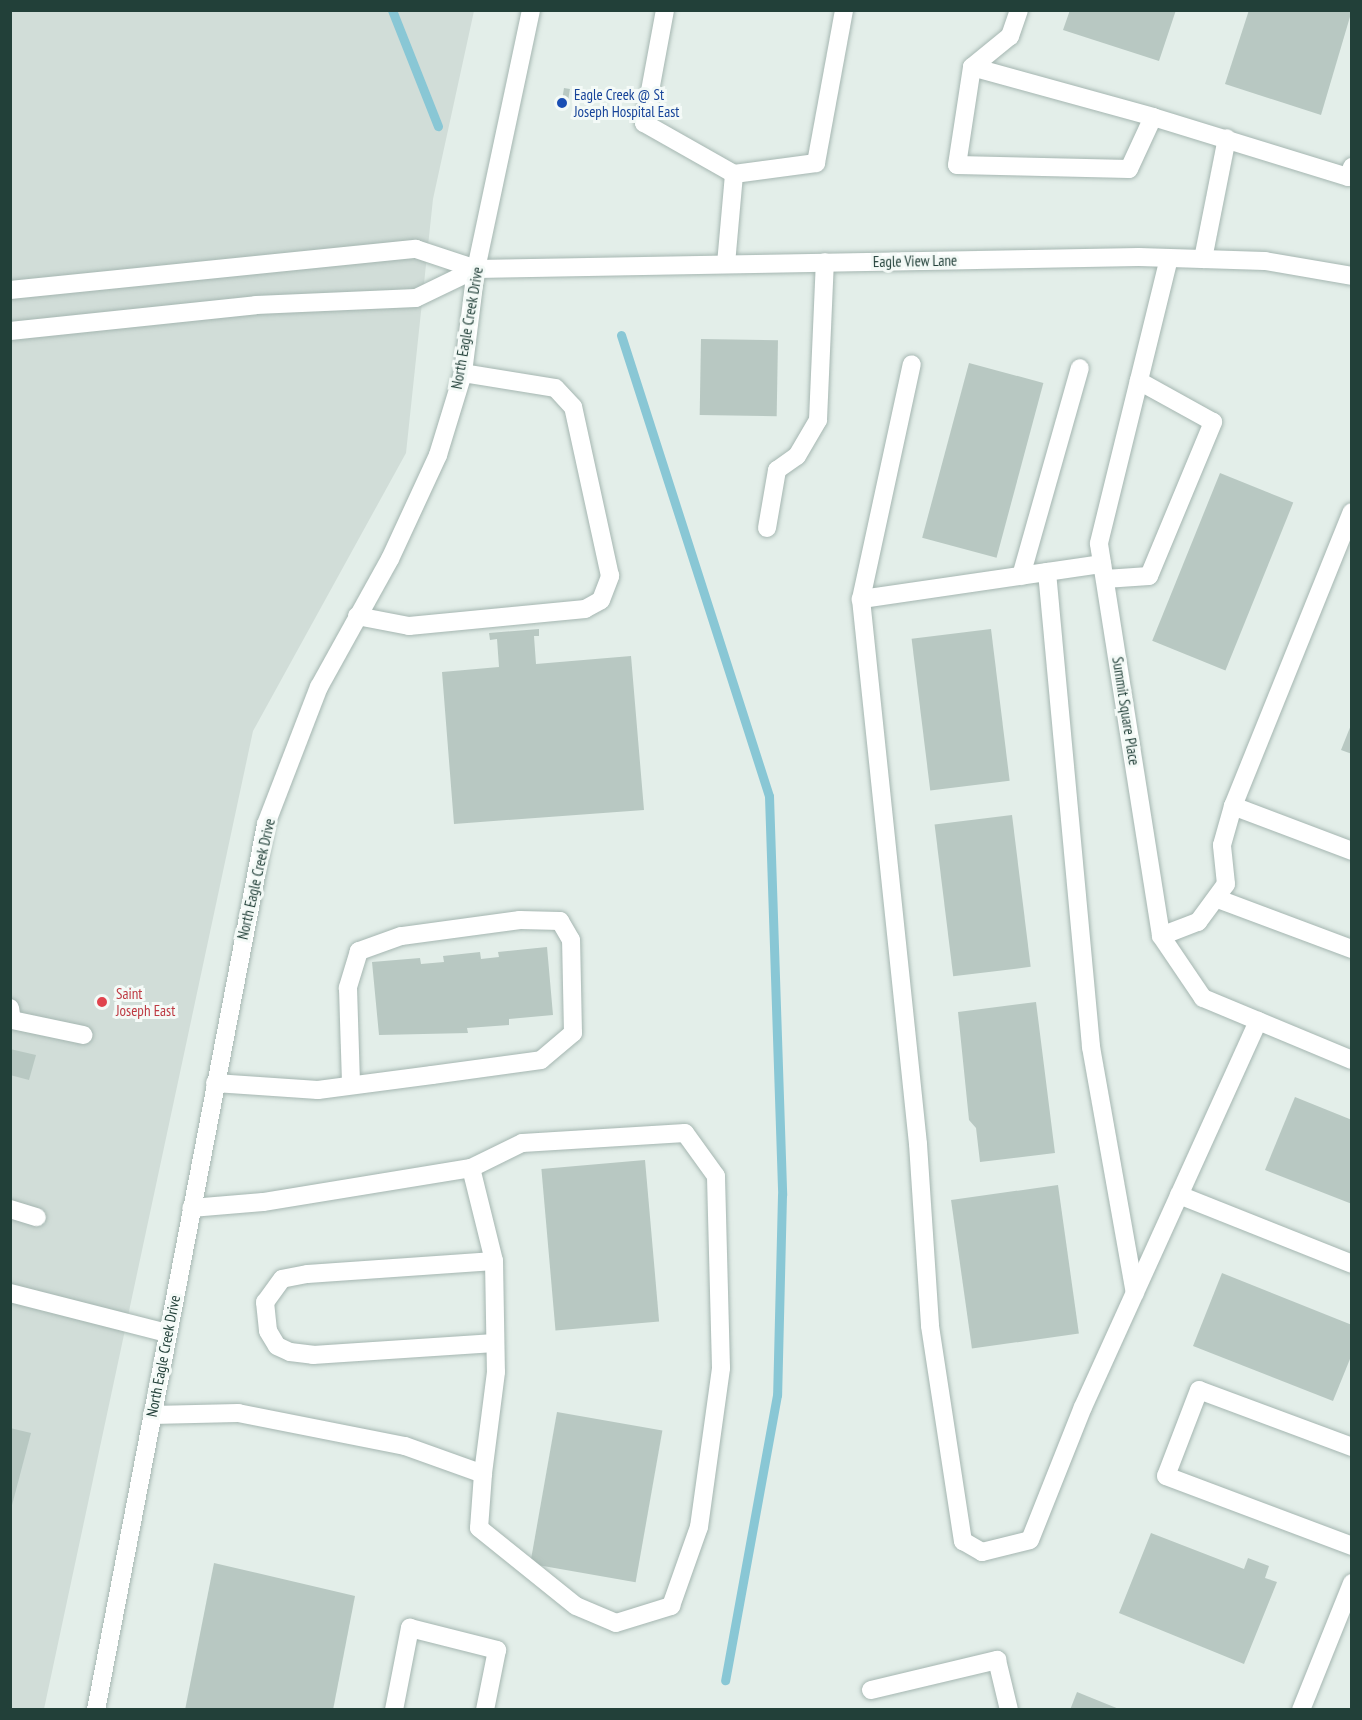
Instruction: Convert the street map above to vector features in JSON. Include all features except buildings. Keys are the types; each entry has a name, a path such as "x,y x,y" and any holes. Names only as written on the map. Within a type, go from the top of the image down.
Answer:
{"street":[{"name":"North Eagle Creek Drive","path":"96,1710 266,824 319,687 416,507 463,372 476,268 531,10"},
{"path":"665,10 644,123 734,174 816,163 844,10"},
{"path":"1018,10 1010,36 972,67 957,165 1129,169 1153,117"},
{"path":"972,67 1227,138 1348,177 1352,167"},
{"path":"1203,259 1227,138"},
{"path":"726,264 734,174"},
{"path":"10,290 416,249 476,268"},
{"name":"Eagle View Lane","path":"476,268 1168,258 1326,268 1352,276"},
{"name":"Summit Square Place","path":"1168,258 1100,544 1161,936 1203,998 1352,1060"},
{"path":"767,528 777,470 797,456 818,420 825,262"},
{"path":"10,331 256,305 416,298 476,268"},
{"path":"912,363 861,599 918,1144 930,1326 963,1541 982,1552 1030,1540 1135,1293 1258,1021"},
{"path":"1021,576 1080,368"},
{"path":"357,616 409,626 585,609 601,600 610,576 573,407 555,388 463,372"},
{"path":"861,599 1047,572 1104,572 1149,576 1213,422 1139,381"},
{"path":"1161,936 1198,922 1218,899 1226,884 1222,845 1233,806 1352,512"},
{"path":"1047,572 1091,1047 1135,1293"},
{"path":"1233,806 1352,851"},
{"path":"1218,899 1352,949"},
{"path":"215,1083 318,1089 351,1085 541,1060 562,1047 573,1033 576,989 571,940 560,921 520,920 401,936 359,951 348,998 351,1085"},
{"path":"11,1019 83,1035"},
{"path":"191,1208 263,1202 471,1168 522,1143 685,1133 716,1176 721,1368 699,1527 671,1606 616,1623 576,1606 479,1528 495,1344 494,1261 471,1168"},
{"path":"1179,1195 1352,1264"},
{"path":"10,1209 37,1217"},
{"path":"494,1261 307,1274 282,1279 265,1302 268,1331 277,1346 290,1352 313,1355 495,1344"},
{"path":"10,1293 167,1334"},
{"path":"1352,1447 1199,1390 1166,1476 1352,1546"},
{"path":"152,1415 238,1413 405,1446 483,1474"},
{"path":"1301,1710 1352,1583"},
{"path":"394,1710 411,1628 497,1650 485,1710"},
{"path":"871,1690 997,1660 1009,1710"}],"shaded area":[{"name":"Saint Joseph East","path":"11,11 474,11 433,199 406,453 253,731 44,1709 11,1710"}],"waterway":[{"path":"392,10 438,126"},
{"path":"621,335 769,796 782,1195 777,1395 725,1680"}],"place":[{"name":"Eagle Creek @ St Joseph Hospital East","path":"562,103"},
{"name":"Saint Joseph East","path":"102,1002"}]}
